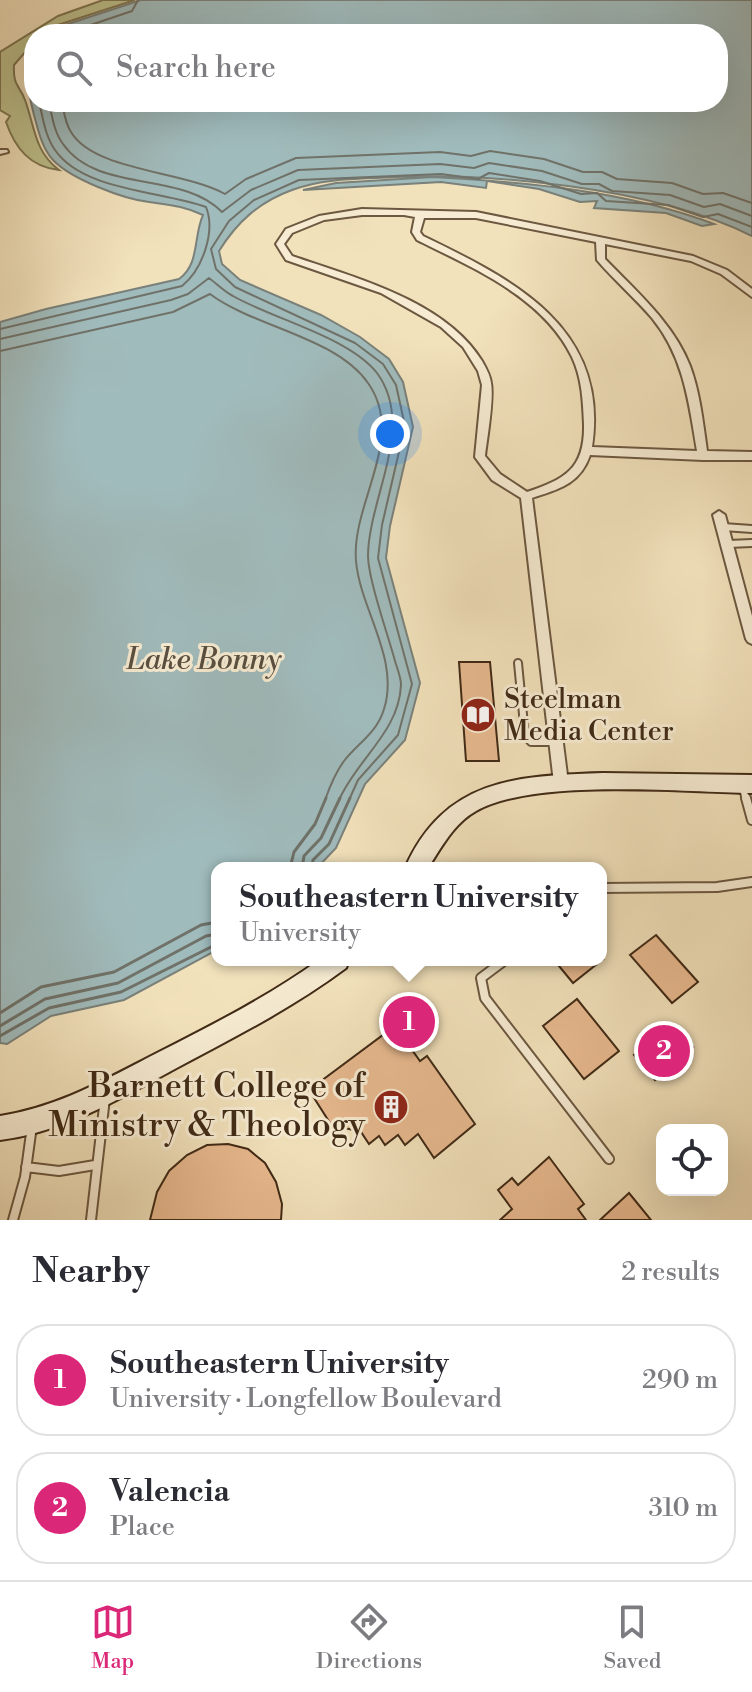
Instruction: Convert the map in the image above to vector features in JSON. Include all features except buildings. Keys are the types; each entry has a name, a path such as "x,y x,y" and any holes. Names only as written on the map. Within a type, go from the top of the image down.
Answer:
{"street":[{"path":"526,496 496,477 480,457 487,385 483,371 467,345 444,325 384,291 289,258 280,244 283,236 322,218 362,212 476,215 693,259 724,272 752,294"},
{"path":"420,215 416,232 420,238 520,293 553,320 572,345 589,386 589,451 584,466 560,484 526,496"},
{"path":"600,240 601,260 657,318 684,363 692,389 703,456"},
{"path":"589,451 752,456"},
{"path":"526,496 561,783"},
{"path":"721,521 752,639"},
{"path":"420,862 432,843 467,805 487,795 519,787 561,783 747,784"},
{"path":"0,1128 32,1123 80,1108 275,1001 329,966"}],"lane":[{"path":"721,521 752,529"},
{"path":"727,544 752,543"},
{"path":"518,663 525,735 531,742 556,742"},
{"path":"747,784 752,820"},
{"path":"607,888 717,887 752,882"},
{"path":"497,966 481,978 485,998 609,1159"},
{"path":"91,1220 95,1165 106,1095"},
{"path":"13,1220 26,1167 32,1123"},
{"path":"26,1167 59,1171 95,1165"}],"green space":[{"path":"103,0 135,0 61,24 45,24 58,16"},
{"path":"24,37 24,54 14,65 15,82 24,98 24,112 28,112 40,147 59,170 32,160 14,140 6,122 10,116 0,110 0,52"}],"water":[{"name":"Lake Bonny","path":"141,0 752,0 752,236 712,219 619,194 517,180 467,177 365,178 312,184 269,201 241,222 219,251 222,264 240,280 321,315 360,337 389,359 403,382 413,427 390,526 386,558 420,683 405,740 365,784 336,848 323,862 211,862 211,953 124,1000 51,1016 7,1044 0,1043 0,322 179,279 186,273 193,258 203,215 112,192 72,174 53,160 46,150 33,112 728,112 728,24 68,24"},
{"path":"433,177 504,182 540,185 576,190 646,203 714,224 702,226 666,213 594,208 597,201 580,202 539,189 487,181 486,188 441,182 303,190 336,183"}],"place":[{"name":"Steelman Media Center","path":"478,715"},
{"name":"Southeastern University","path":"409,1022"},
{"name":"Valencia","path":"664,1051"},
{"name":"Barnett College of Ministry & Theology","path":"391,1107"}]}
